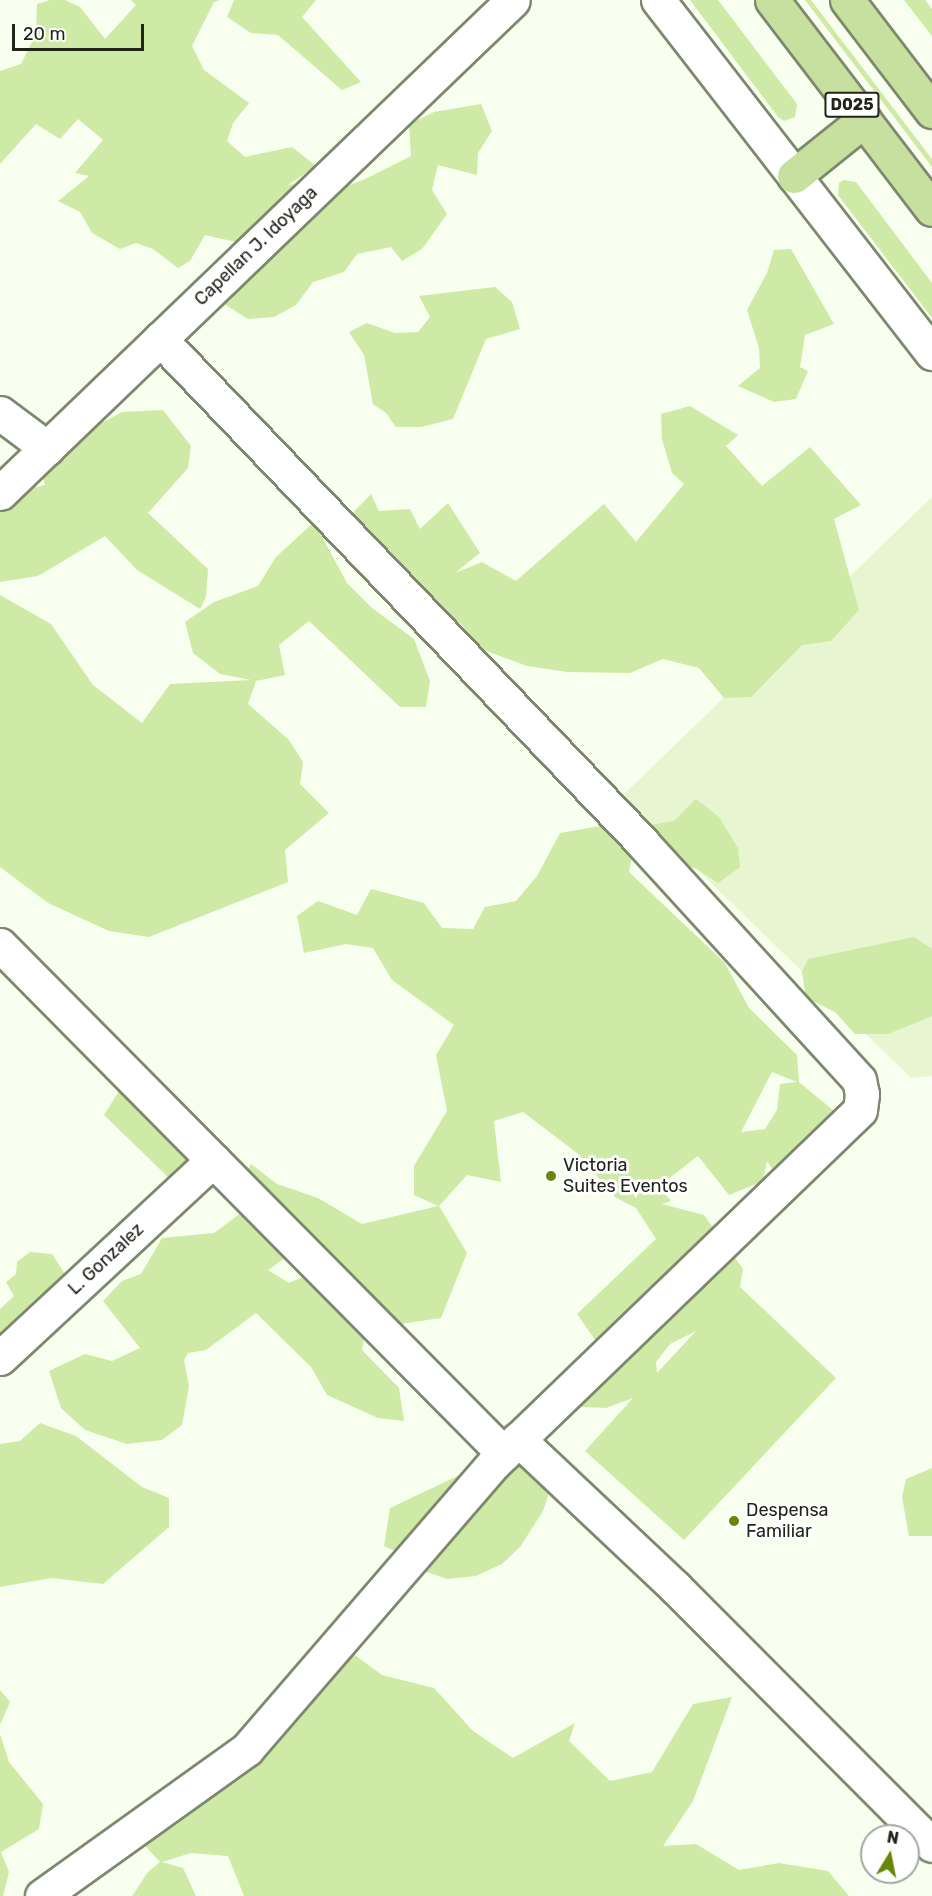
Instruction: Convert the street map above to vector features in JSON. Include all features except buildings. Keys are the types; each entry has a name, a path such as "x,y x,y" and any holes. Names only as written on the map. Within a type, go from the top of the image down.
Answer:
{"highway":[{"name":"D025","path":"772,0 932,209"},
{"path":"847,0 932,111"},
{"path":"794,176 864,120"}],"street":[{"name":"Capellan J. Idoyaga","path":"0,493 513,0"},
{"path":"658,0 932,353"},
{"path":"42,1896 247,1749 511,1447 860,1110 858,1080 642,842 160,339"},
{"path":"0,413 47,448"},
{"path":"0,945 213,1160 511,1447 675,1587 932,1845"},
{"name":"L. Gonzalez","path":"0,1358 213,1160"}],"shaded area":[{"path":"932,497 932,1076 911,1078 622,796"}],"green space":[{"path":"50,0 65,0 80,7 105,39 136,5 131,0 220,0 214,2 192,46 204,70 249,103 233,123 227,141 245,157 292,147 316,166 288,185 311,182 342,188 365,179 411,156 409,124 434,112 481,104 492,131 478,153 477,175 438,165 432,190 447,214 422,249 402,261 391,247 357,254 344,272 313,282 296,305 274,317 248,319 218,300 265,215 236,242 205,235 190,261 178,268 153,249 136,243 120,249 92,233 80,212 58,201 89,176 75,173 103,140 78,119 60,139 36,124 0,164 0,71 21,64 36,34 37,4"},
{"path":"234,0 316,0 302,17 361,82 342,90 278,35 251,33 227,17"},
{"path":"690,0 718,0 797,104 795,117 784,121 778,117"},
{"path":"805,0 811,0 932,159 932,167"},
{"path":"904,0 925,0 932,9 932,36"},
{"path":"844,180 856,182 932,283 932,318 838,195 839,183"},
{"path":"791,249 834,324 805,335 800,367 808,371 796,399 774,402 738,386 760,368 759,348 747,310 767,273 774,250"},
{"path":"495,287 512,302 520,329 486,339 453,419 421,427 396,427 386,413 373,404 364,355 349,332 367,323 395,333 418,332 430,317 419,296"},
{"path":"690,406 738,435 726,446 762,486 810,447 861,505 834,519 859,610 831,641 802,645 751,697 724,698 699,668 663,659 630,673 567,672 527,666 481,649 460,623 443,634 337,546 351,515 371,494 379,511 410,509 420,529 448,503 480,553 455,573 482,562 516,581 604,504 636,542 684,484 672,473 662,439 661,414"},
{"path":"163,410 191,446 188,468 148,513 208,569 206,597 200,609 137,570 105,536 38,576 0,582 0,496 45,485 38,457 122,412"},
{"path":"314,522 347,583 372,608 414,639 430,681 426,707 400,707 309,621 279,645 285,675 256,681 248,704 289,740 303,762 300,784 329,813 285,850 288,882 149,937 109,931 48,903 0,867 0,595 51,624 93,685 142,723 170,684 251,680 220,674 193,653 185,622 214,602 258,586 276,557"},
{"path":"696,799 719,817 738,848 740,867 718,883 695,868 672,865 642,842 651,825 674,821"},
{"path":"606,825 634,846 629,872 725,963 749,1008 797,1055 799,1082 834,1111 833,1134 778,1178 767,1161 763,1181 729,1195 698,1156 659,1186 671,1201 662,1204 704,1215 743,1269 740,1287 836,1378 684,1540 585,1451 633,1398 606,1408 560,1406 563,1374 581,1356 600,1347 577,1314 656,1239 636,1208 615,1197 577,1153 523,1112 494,1121 501,1182 467,1175 439,1206 467,1253 441,1318 366,1329 362,1350 399,1388 404,1421 378,1418 327,1395 311,1367 256,1313 206,1350 188,1353 184,1360 189,1386 182,1425 162,1440 127,1444 85,1430 61,1408 49,1371 85,1354 112,1361 140,1348 103,1301 122,1281 141,1274 162,1238 214,1233 241,1213 279,1237 285,1258 268,1270 289,1283 320,1269 238,1186 251,1164 277,1184 318,1198 362,1224 438,1206 414,1195 414,1166 447,1111 436,1055 454,1025 392,980 373,948 346,944 304,953 297,916 318,901 357,915 371,889 424,903 442,928 473,929 485,907 516,901 537,876 560,833","holes":["772,1072 797,1082 780,1084 777,1110 765,1129 741,1132","696,1331 657,1373 656,1362 670,1344"]},
{"path":"914,937 932,949 932,1016 888,1034 855,1034 835,1012 806,998 802,972 808,959"},
{"path":"119,1091 189,1160 173,1182 104,1115"},
{"path":"30,1252 52,1254 65,1274 47,1296 24,1310 21,1333 0,1359 0,1309 14,1296 6,1282 16,1274 17,1262"},
{"path":"40,1423 76,1436 142,1487 169,1498 169,1527 103,1584 52,1578 0,1587 0,1444 20,1441"},
{"path":"523,1456 554,1478 543,1511 520,1547 502,1564 476,1576 447,1579 421,1570 413,1559 384,1546 390,1508 466,1472"},
{"path":"932,1468 932,1536 909,1536 902,1497 906,1479"},
{"path":"341,1645 382,1675 434,1688 473,1731 513,1758 575,1723 569,1741 610,1781 652,1772 693,1704 732,1697 693,1801 663,1846 696,1844 739,1870 779,1863 828,1871 849,1896 244,1896 228,1856 191,1853 162,1862 183,1868 196,1896 132,1896 148,1872 160,1862 140,1840"},
{"path":"0,1690 10,1702 0,1725"},
{"path":"0,1734 9,1762 43,1804 39,1829 1,1852 9,1872 3,1896 0,1896"}],"place":[{"name":"Victoria Suites Eventos","path":"551,1176"},
{"name":"Despensa Familiar","path":"734,1521"}]}
